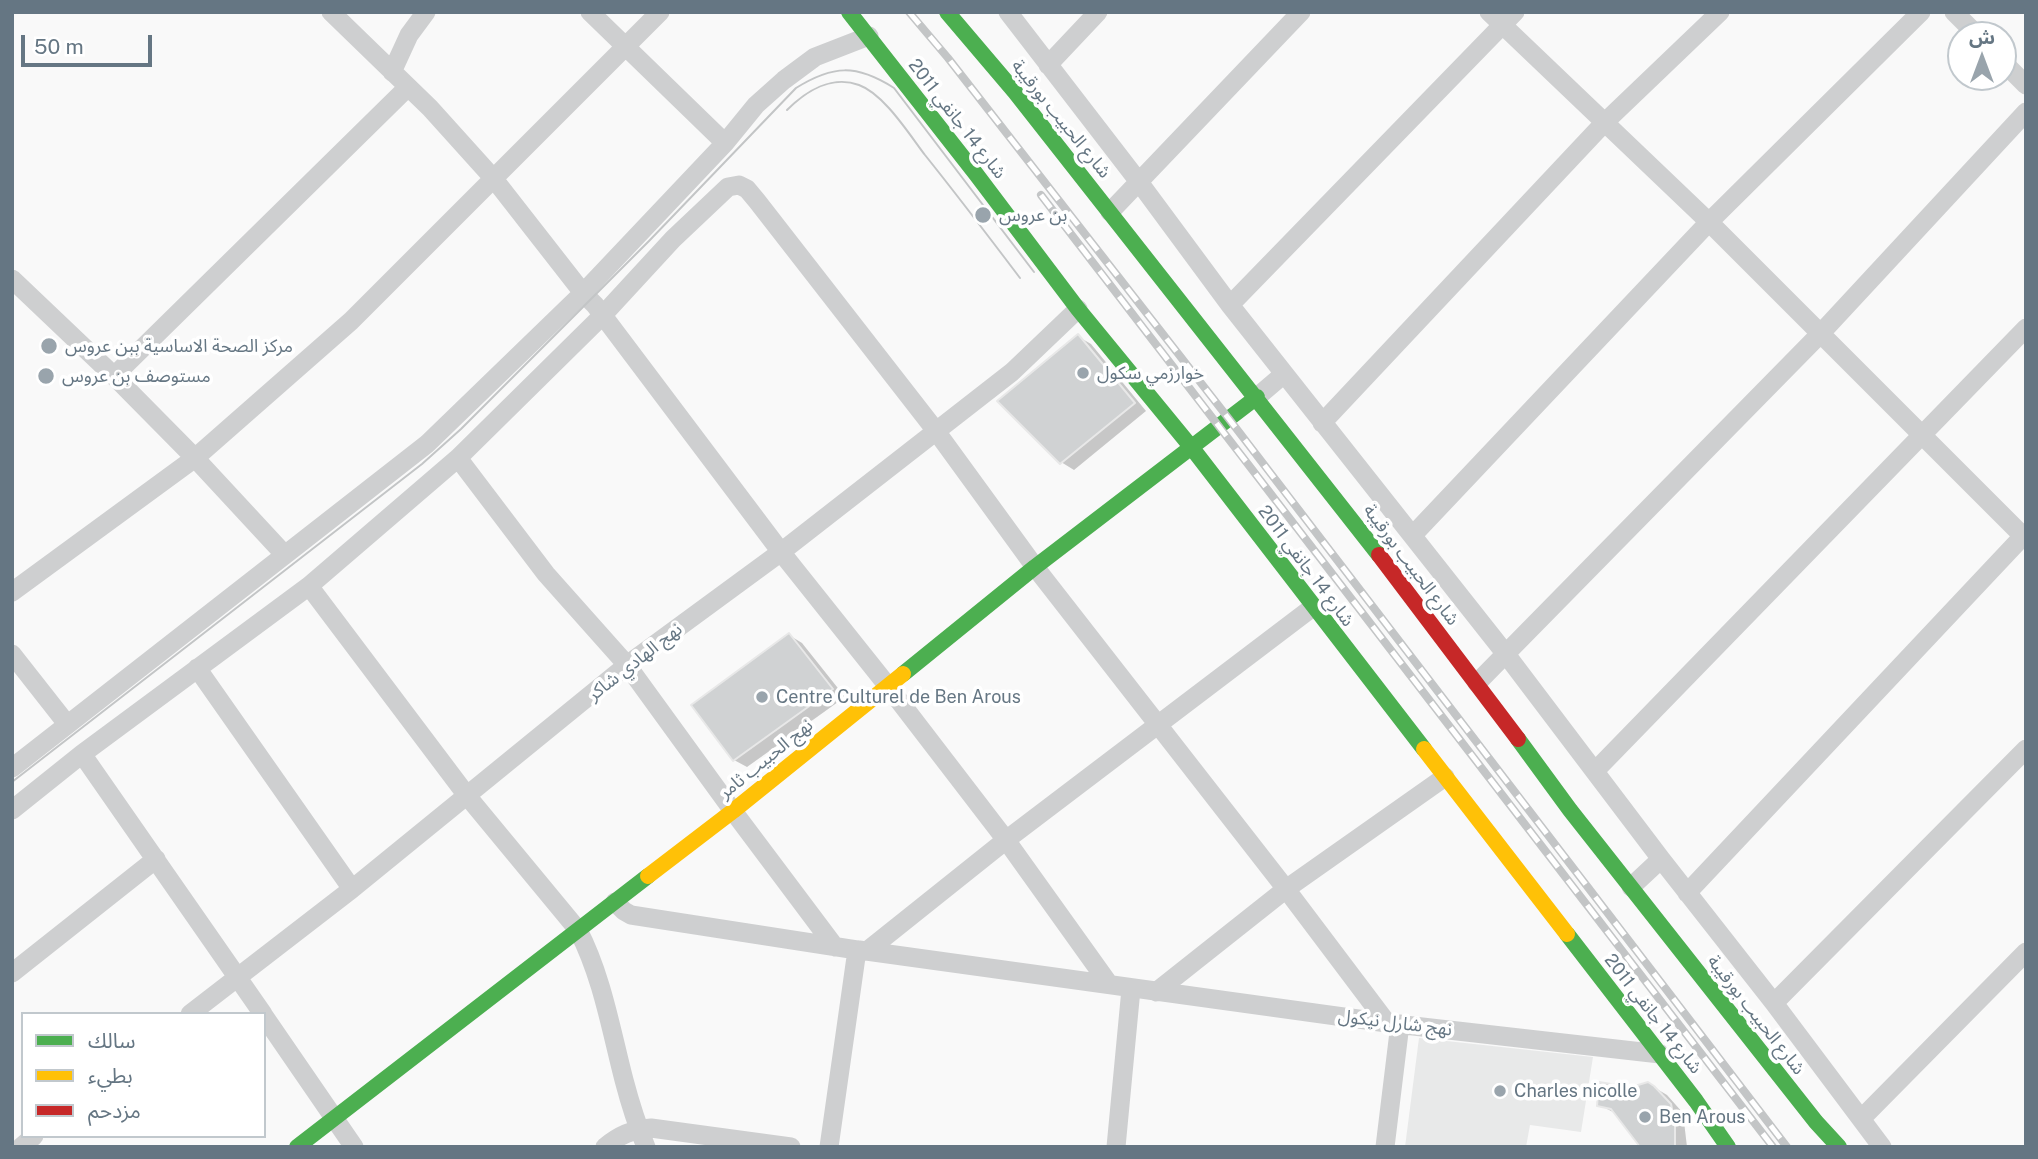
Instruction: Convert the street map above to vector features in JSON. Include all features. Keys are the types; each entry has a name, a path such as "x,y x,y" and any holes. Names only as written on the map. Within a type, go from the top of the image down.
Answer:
{"street":[{"path":"331,12 430,108 494,178 595,305 781,552 1006,840 1109,984"},
{"path":"392,72 409,35 426,12"},
{"path":"590,12 725,143"},
{"path":"12,592 195,458 351,321 660,12"},
{"name":"شارع 14 جانفي 2011","path":"849,12 1078,309 1192,448 1696,1101 1728,1147"},
{"name":"شارع الحبيب بورقيبة","path":"947,12 1015,92 1257,397 1477,683 1570,810 1816,1122 1839,1147"},
{"path":"1008,12 1230,305 1506,653 1882,1147"},
{"path":"1048,65 1098,12"},
{"path":"1110,212 1301,12"},
{"path":"1322,423 1604,123 1720,12"},
{"path":"1413,535 1709,222 1921,12"},
{"path":"1230,305 1502,17 1604,123 1709,222 2025,536 1687,893"},
{"path":"12,768 427,444 583,293 725,143 756,105 783,80 815,57 869,36"},
{"path":"114,376 408,87"},
{"path":"1477,683 1821,333 2026,113"},
{"path":"12,810 82,754 309,586 458,458 602,316 673,239 728,187 739,185 747,189 757,201 936,431 1035,567 1394,1023 1385,1147"},
{"path":"12,279 114,376 284,554"},
{"name":"نهج الهادي شاكر","path":"193,1012 468,797 627,665 781,552 1013,372 1078,309"},
{"path":"1595,771 2026,328"},
{"path":"1257,397 1284,374"},
{"name":"نهج الحبيب ثامر","path":"297,1147 733,811 1035,567 1257,397"},
{"path":"458,458 546,574 627,665 835,947"},
{"path":"309,586 468,797 578,930 587,947 624,1081 643,1138"},
{"path":"829,1147 862,950 1313,607"},
{"path":"12,654 68,724"},
{"path":"197,668 352,889"},
{"path":"1774,1003 2026,749"},
{"path":"82,754 261,1012"},
{"path":"1156,992 1286,888 1445,777"},
{"path":"12,973 156,859"},
{"path":"1631,887 1661,859"},
{"name":"نهج شارل نيكول","path":"615,902 631,915 835,947 1131,989 1660,1055"},
{"path":"1862,1118 2026,953"},
{"path":"1116,1147 1131,989"},
{"path":"266,1019 354,1147"},
{"path":"605,1147 613,1140 643,1138 671,1130 791,1147"}],"shaded area":[{"name":"Charles nicolle","path":"1419,1038 1593,1057 1581,1132 1530,1125 1526,1147 1405,1147"}],"building":[{"path":"1078,334 1135,403 1060,464 997,401"},
{"name":"Centre Culturel de Ben Arous","path":"789,633 833,689 733,761 691,705"},
{"name":"Ben Arous","path":"1599,1082 1635,1088 1648,1082 1654,1086 1671,1104 1675,1124 1675,1147 1640,1147 1611,1109 1597,1106"}],"tram line":[{"path":"12,782 422,464 461,429 649,241 796,88 809,80 833,72 856,71 894,88 1034,272"},
{"path":"787,110 811,91 839,82 859,85 878,97 1020,278"}],"railway":[{"path":"909,12 948,58 1229,419 1787,1147"},
{"path":"1041,195 1773,1147"}],"traffic: fast":[{"path":"849,12 1078,309 1192,448 1424,749"},
{"path":"947,12 1015,92 1379,555"},
{"path":"903,674 1035,567 1257,397"},
{"path":"1518,739 1570,810 1816,1122 1839,1147"},
{"path":"297,1147 648,876"},
{"path":"1567,934 1696,1101 1728,1147"}],"traffic: slow":[{"path":"648,876 903,674"},
{"path":"1424,749 1567,934"}],"traffic: jam":[{"path":"1379,555 1518,739"}],"place":[{"name":"بن عروس","path":"983,215"},
{"name":"مركز الصحة الاساسية ببن عروس","path":"49,346"},
{"name":"خوارزمي سكول","path":"1083,373"},
{"name":"مستوصف بن عروس","path":"46,376"},
{"name":"Centre Culturel de Ben Arous","path":"762,697"},
{"name":"Charles nicolle","path":"1500,1091"},
{"name":"Ben Arous","path":"1645,1117"}]}
